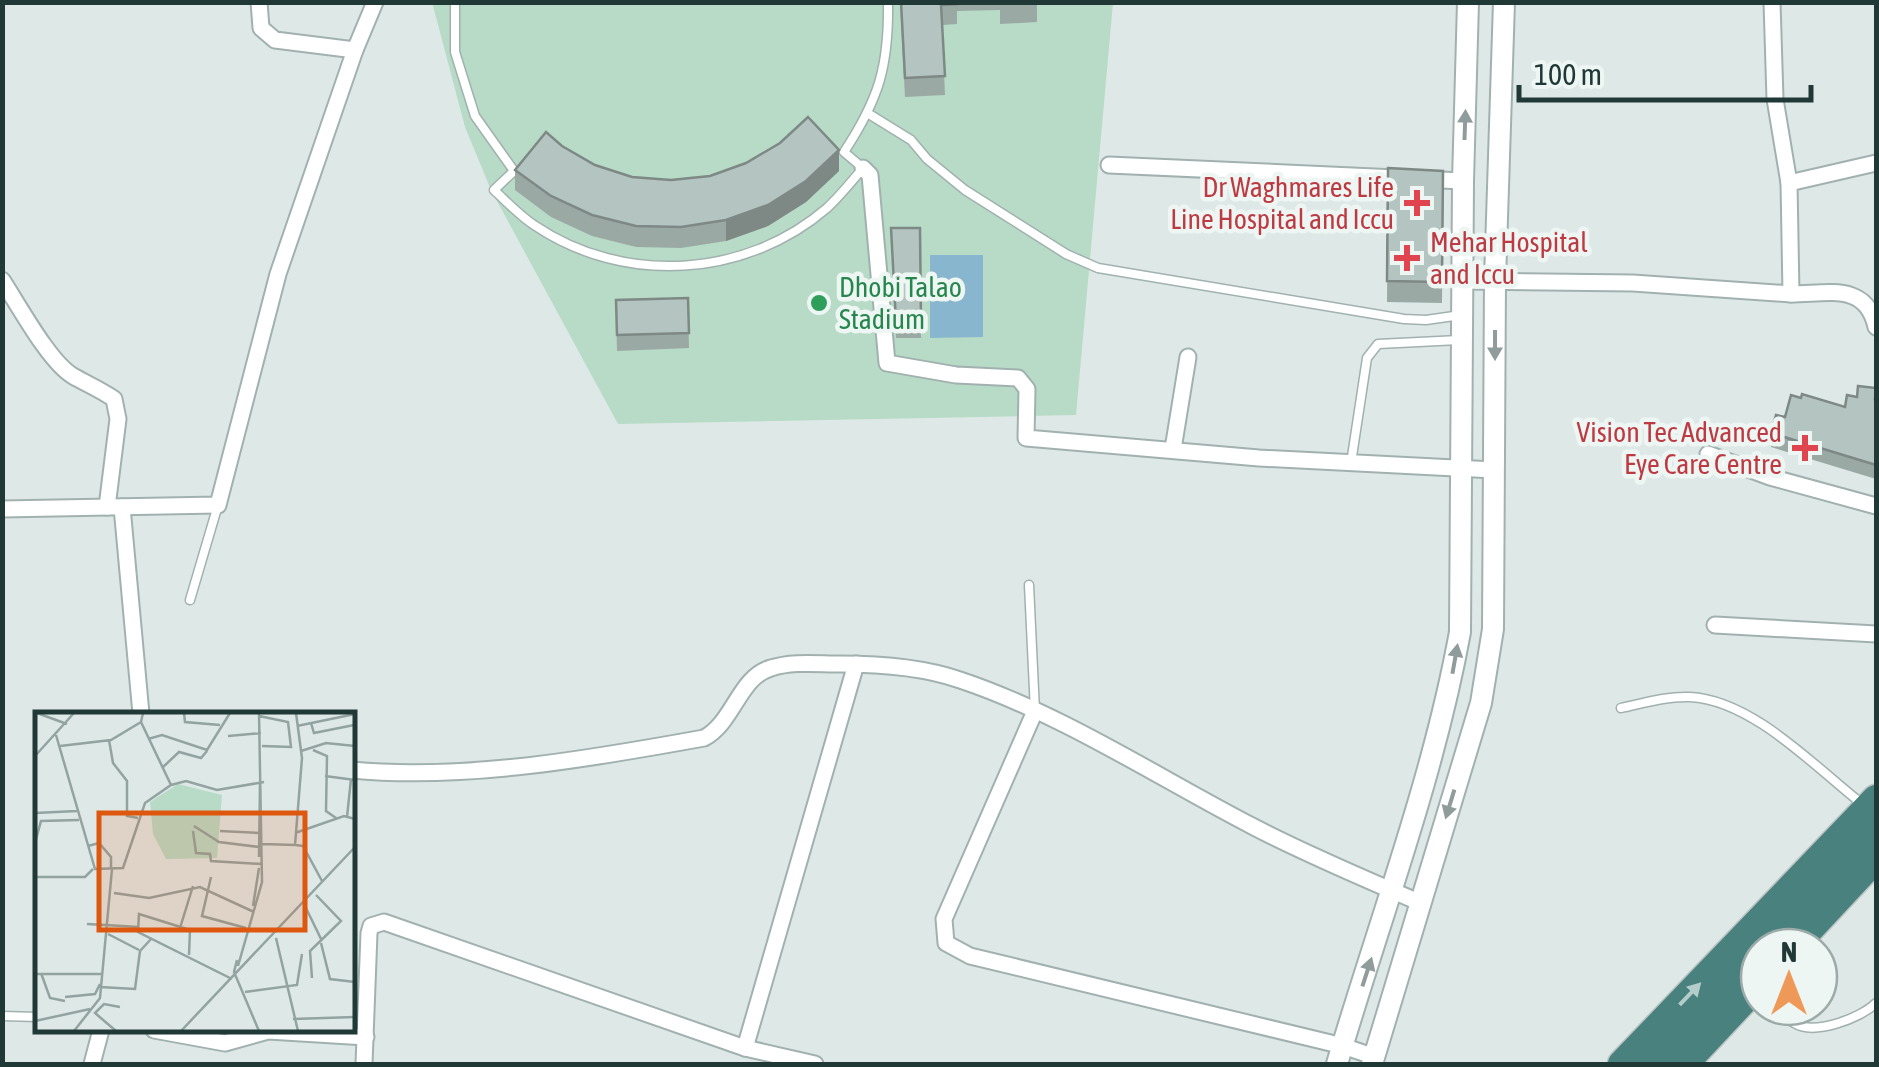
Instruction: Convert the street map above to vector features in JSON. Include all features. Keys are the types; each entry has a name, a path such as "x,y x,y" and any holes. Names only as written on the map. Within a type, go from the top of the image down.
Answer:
{"highway":[{"path":"1781,927 1874,815"},
{"path":"1622,1064 1874,815"},
{"path":"1812,927 1876,858"},
{"path":"1654,1064 1739,974"},
{"path":"1684,1064 1739,1007"}],"street":[{"path":"260,2 260,28 275,40 355,50"},
{"path":"2,509 218,505 278,274 375,2"},
{"path":"1340,1055 1393,891 1450,686 1460,632 1468,2"},
{"path":"1035,711 944,919 946,943 970,956 1340,1055 1373,1060 1481,703 1487,670 1492,629 1495,280 1504,2"},
{"path":"1772,2 1775,99 1789,184 1791,294"},
{"path":"1789,184 1876,163"},
{"path":"1108,165 1463,181"},
{"path":"863,168 870,176 887,363 956,375 1018,378 1027,388 1026,438 1494,470"},
{"path":"2,280 40,340 71,375 114,399 118,419 114,507 141,712"},
{"path":"1462,280 1842,294 1859,297 1870,305 1876,327"},
{"path":"1173,449 1188,357"},
{"path":"1708,454 1770,477 1876,506"},
{"path":"1715,625 1876,634"},
{"path":"355,770 457,773 704,738 717,731 759,673 769,668 856,664 929,672 960,680 1035,711 1257,828 1421,902"},
{"path":"746,1048 856,664"},
{"path":"364,1064 369,933 371,926 384,922 746,1048 814,1064"},
{"path":"92,1064 100,1032"},
{"path":"165,1032 226,1043 265,1032"},
{"path":"284,1032 366,1037"}],"lane":[{"path":"455,2 455,52 475,116 514,171 494,190 533,225 580,250 631,265 684,267 736,258 785,238 828,207 863,168 844,152 869,114 889,49 888,2"},
{"path":"869,114 911,140 965,190 1066,254 1098,268 1404,319 1462,314"},
{"path":"1350,463 1367,358 1378,344 1462,340"},
{"path":"190,600 218,505"},
{"path":"1029,584 1035,711"},
{"path":"1620,708 1671,697 1723,703 1753,718 1874,815"},
{"path":"1839,1023 1870,1010 1876,1003"},
{"path":"2,1016 35,1017"}],"green space":[{"name":"Dhobi Talao Stadium","path":"432,2 1113,3 1076,415 618,424 491,190 465,127"}],"water":[{"path":"930,255 983,255 983,337 930,338"}],"building":[{"path":"901,2 956,2 941,5 945,76 905,78"},
{"path":"808,117 839,150 806,181 768,205 726,220 681,227 636,226 592,215 551,196 515,170 546,132 595,165 632,177 671,180 710,176 746,163 780,143"},
{"path":"1388,168 1443,171 1442,282 1387,281"},
{"path":"891,228 920,228 921,322 896,322"},
{"path":"688,298 689,333 617,335 616,300"},
{"path":"1858,386 1876,388 1876,465 1771,433 1776,415 1785,417 1791,395 1801,398 1802,394 1845,407 1847,395 1857,397"}],"place":[{"name":"Dr Waghmares Life Line Hospital and Iccu","path":"1417,203"},
{"name":"Mehar Hospital and Iccu","path":"1407,258"},
{"name":"Dhobi Talao Stadium","path":"819,303"},
{"name":"Vision Tec Advanced Eye Care Centre","path":"1805,448"}]}
